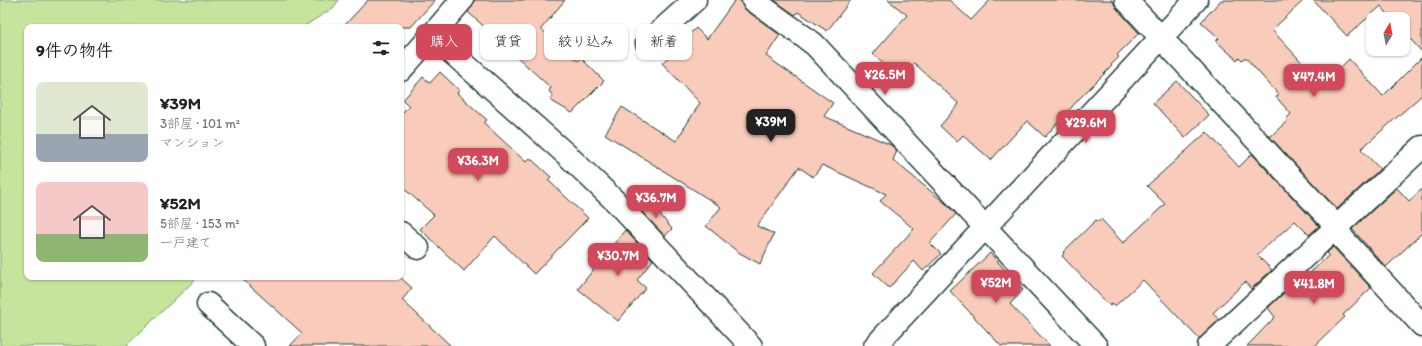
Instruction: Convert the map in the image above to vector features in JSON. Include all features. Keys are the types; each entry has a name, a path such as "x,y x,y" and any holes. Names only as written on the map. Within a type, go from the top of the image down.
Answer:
{"street":[{"path":"441,24 462,0"},
{"path":"669,24 696,0"},
{"path":"753,0 814,44 1096,346"},
{"path":"1126,0 1337,227 1343,238 1422,325"},
{"path":"875,346 1196,0"},
{"path":"404,67 416,53"},
{"path":"460,60 567,154 610,196 750,346"},
{"path":"1209,346 1422,147"},
{"path":"404,236 418,248"},
{"path":"208,304 253,346"}],"green space":[{"path":"0,0 339,0 333,8 308,24 24,24 24,280 195,280 126,346 0,346"}],"building":[{"path":"368,0 435,0 411,27 404,27 404,24 346,24"},
{"path":"474,0 565,0 541,29 544,32 544,60 583,60 604,81 572,113 550,100 553,96 549,91 551,88 520,60 536,60 536,24 481,24 468,12"},
{"path":"735,0 741,0 742,5 746,10 780,35 766,56 833,103 824,116 891,145 897,151 893,160 956,214 930,243 941,254 923,271 914,261 889,288 873,273 914,229 880,201 886,194 822,165 813,177 799,167 757,226 774,234 760,264 738,252 706,226 721,207 605,134 622,107 676,141 700,103 662,63 665,60 692,60 692,32 696,28 707,39"},
{"path":"774,0 851,0 827,31 798,12 795,15"},
{"path":"888,0 949,0 971,20 990,0 1112,0 1117,9 1139,33 1117,55 1119,57 1111,65 1112,66 1079,99 1045,137 1027,121 991,160 963,135 957,142 940,126 959,104 914,63 899,79 873,54 907,15"},
{"path":"1221,0 1304,0 1272,30 1323,85 1349,59 1383,96 1422,57 1422,95 1361,149 1380,169 1337,209 1270,137 1287,121 1286,119 1291,114 1276,97 1279,95 1245,57 1242,60 1239,57 1237,60 1216,41 1219,38 1201,22"},
{"path":"1313,0 1422,0 1422,52 1410,39 1410,12 1386,12 1381,6 1374,12 1366,12 1366,19 1347,36"},
{"path":"440,72 459,90 457,93 487,120 484,123 526,162 530,158 551,177 548,180 588,218 534,274 495,236 464,271 420,229 434,215 404,189 404,111 409,106 404,101 404,99 423,77 430,83"},
{"path":"1177,81 1209,115 1185,138 1153,103"},
{"path":"1207,132 1239,167 1252,154 1319,226 1309,235 1295,221 1257,255 1272,270 1251,289 1245,282 1213,313 1219,320 1199,339 1143,280 1115,306 1112,304 1110,306 1062,256 1064,253 1063,252 1096,220 1098,222 1101,219 1123,243 1165,204 1147,186"},
{"path":"1397,188 1409,201 1422,189 1422,233 1386,267 1352,229"},
{"path":"649,201 672,229 665,236 641,211"},
{"path":"625,230 653,260 637,280 646,288 618,321 578,289"},
{"path":"1333,247 1371,288 1343,315 1345,317 1315,346 1247,346 1275,317 1268,308 1288,289 1291,291 1329,255 1327,253"},
{"path":"990,253 1023,290 1010,304 1050,346 1001,346 950,291"},
{"path":"243,280 403,280 412,288 402,300 451,346 290,346 302,333"}]}
